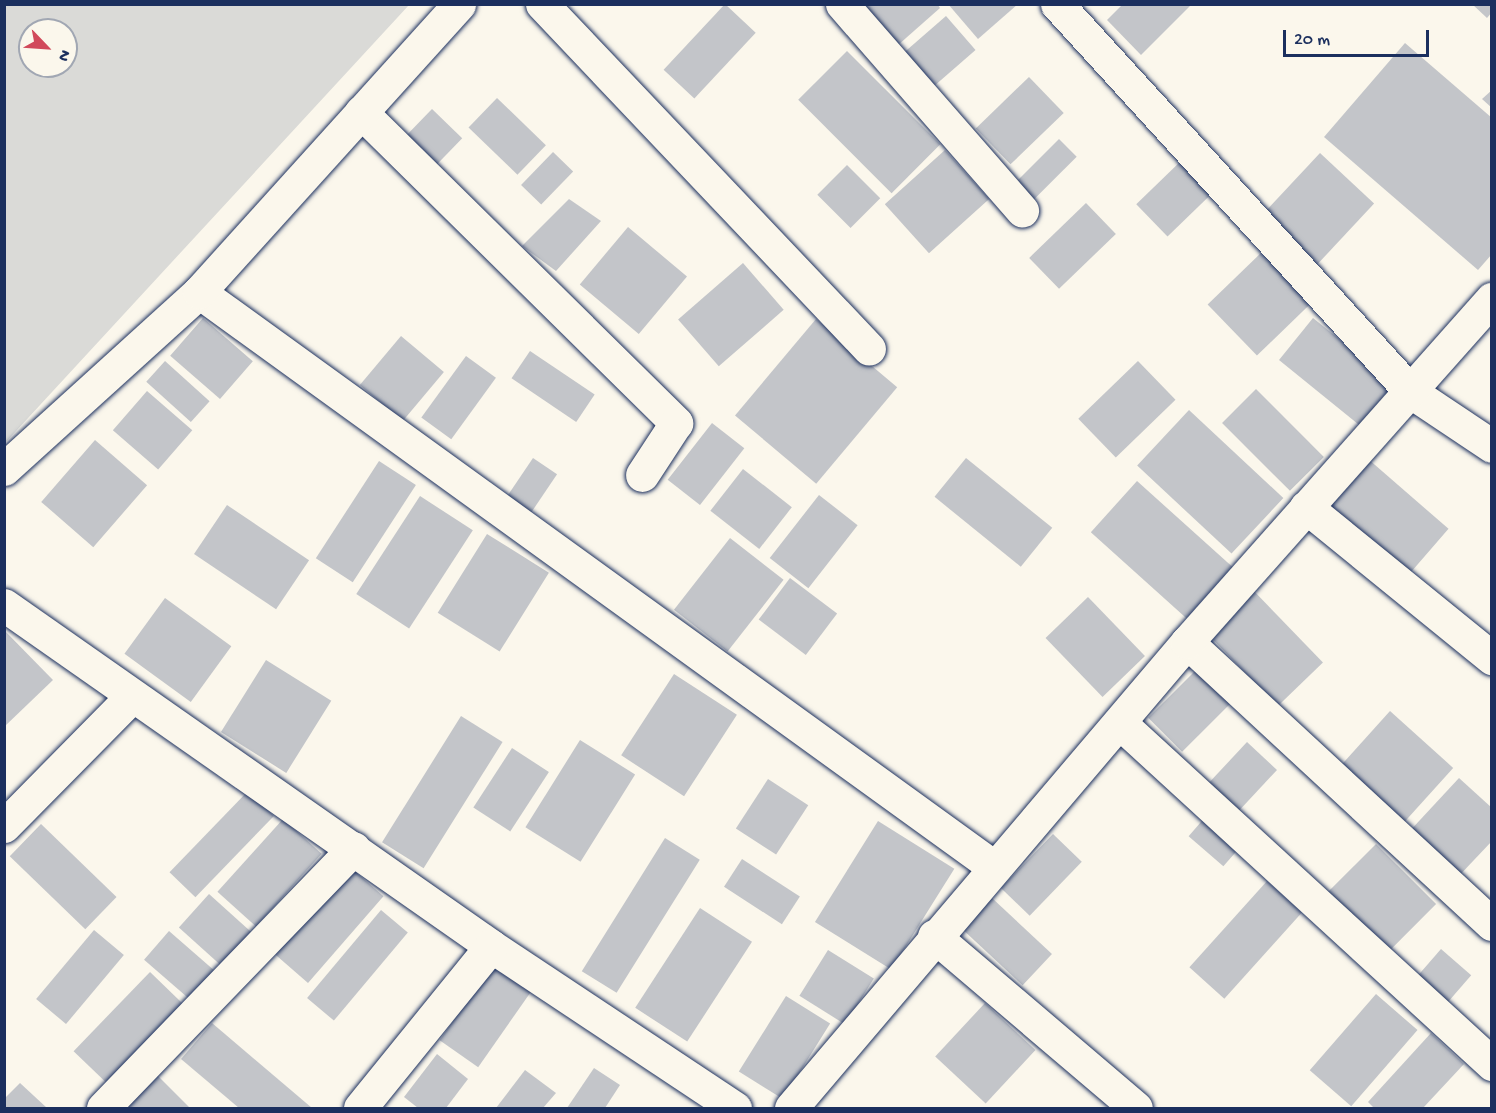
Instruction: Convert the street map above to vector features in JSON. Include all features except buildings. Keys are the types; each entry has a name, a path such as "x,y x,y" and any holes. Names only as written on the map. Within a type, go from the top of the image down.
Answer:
{"street":[{"path":"4,469 199,292 459,4"},
{"path":"542,4 869,348"},
{"path":"842,4 1022,210"},
{"path":"1057,4 1411,392 1491,446"},
{"path":"361,112 676,423 642,476"},
{"path":"199,292 994,867"},
{"path":"791,1108 934,936 1120,723 1187,642 1411,392 1491,299"},
{"path":"1306,507 1491,658"},
{"path":"4,605 492,946 735,1108"},
{"path":"1187,642 1491,924"},
{"path":"4,826 132,696"},
{"path":"1120,723 1491,1064"},
{"path":"103,1108 354,848"},
{"path":"934,936 1136,1108"},
{"path":"360,1108 492,946"}],"shaded area":[{"path":"4,5 409,5 5,443"}]}
